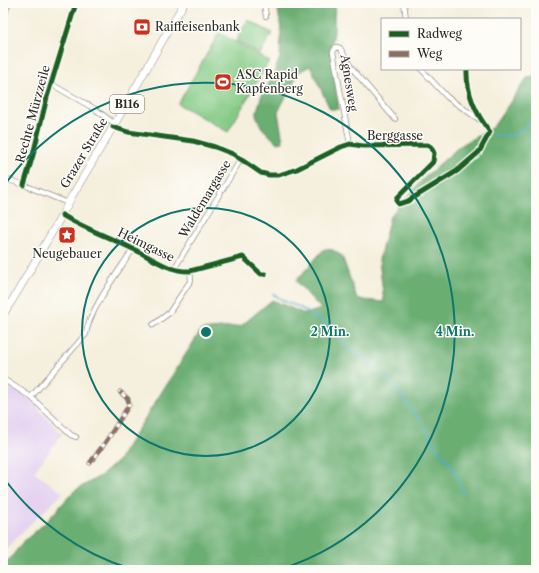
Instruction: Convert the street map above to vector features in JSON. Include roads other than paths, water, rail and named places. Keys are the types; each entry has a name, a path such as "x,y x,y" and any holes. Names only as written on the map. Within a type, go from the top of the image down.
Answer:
{"main road":[{"name":"Grazer Straße","path":"3,315 184,3"}],"street":[{"name":"Rechte Mürzzeile","path":"24,184 51,84 76,3"},
{"path":"264,3 266,16"},
{"path":"404,3 406,18"},
{"name":"Agnesweg","path":"350,144 333,52 336,47 340,48 351,67 395,119"},
{"name":"Berggasse","path":"422,70 447,97 480,120"},
{"name":"Berggasse","path":"114,125 128,132 168,137 208,145 227,152 241,159 261,173 269,175 279,175 297,169 350,144 363,146 431,147 434,153 433,162 398,198 397,202 399,204 408,201 457,171 480,152 490,132 480,120 471,102 466,82 467,70"},
{"name":"Rechte Mürzzeile","path":"51,84 95,109 114,125"},
{"name":"Waldemargasse","path":"174,269 241,159"},
{"path":"3,178 24,184 68,203"},
{"name":"Heimgasse","path":"62,215 83,228 133,249 180,272 190,271 243,257 261,274 265,274"},
{"path":"31,397 86,334 87,327 93,314 133,249"},
{"path":"153,325 169,313 175,306 191,280 190,271"},
{"path":"3,379 31,397 76,438"},
{"path":"90,462 129,405 128,399 120,392"}],"water":[{"path":"3,3 12,3 3,29"}],"waterway":[{"path":"494,135 513,135 521,131 536,117"},
{"path":"273,294 284,301 299,307 336,330 347,349 363,357 382,374"},
{"path":"385,377 394,386 420,420"},
{"path":"424,426 433,443 454,469 464,494"}],"place":[{"name":"Raiffeisenbank","path":"142,27"},
{"name":"ASC Rapid Kapfenberg","path":"223,82"},
{"name":"Neugebauer","path":"67,235"}]}
